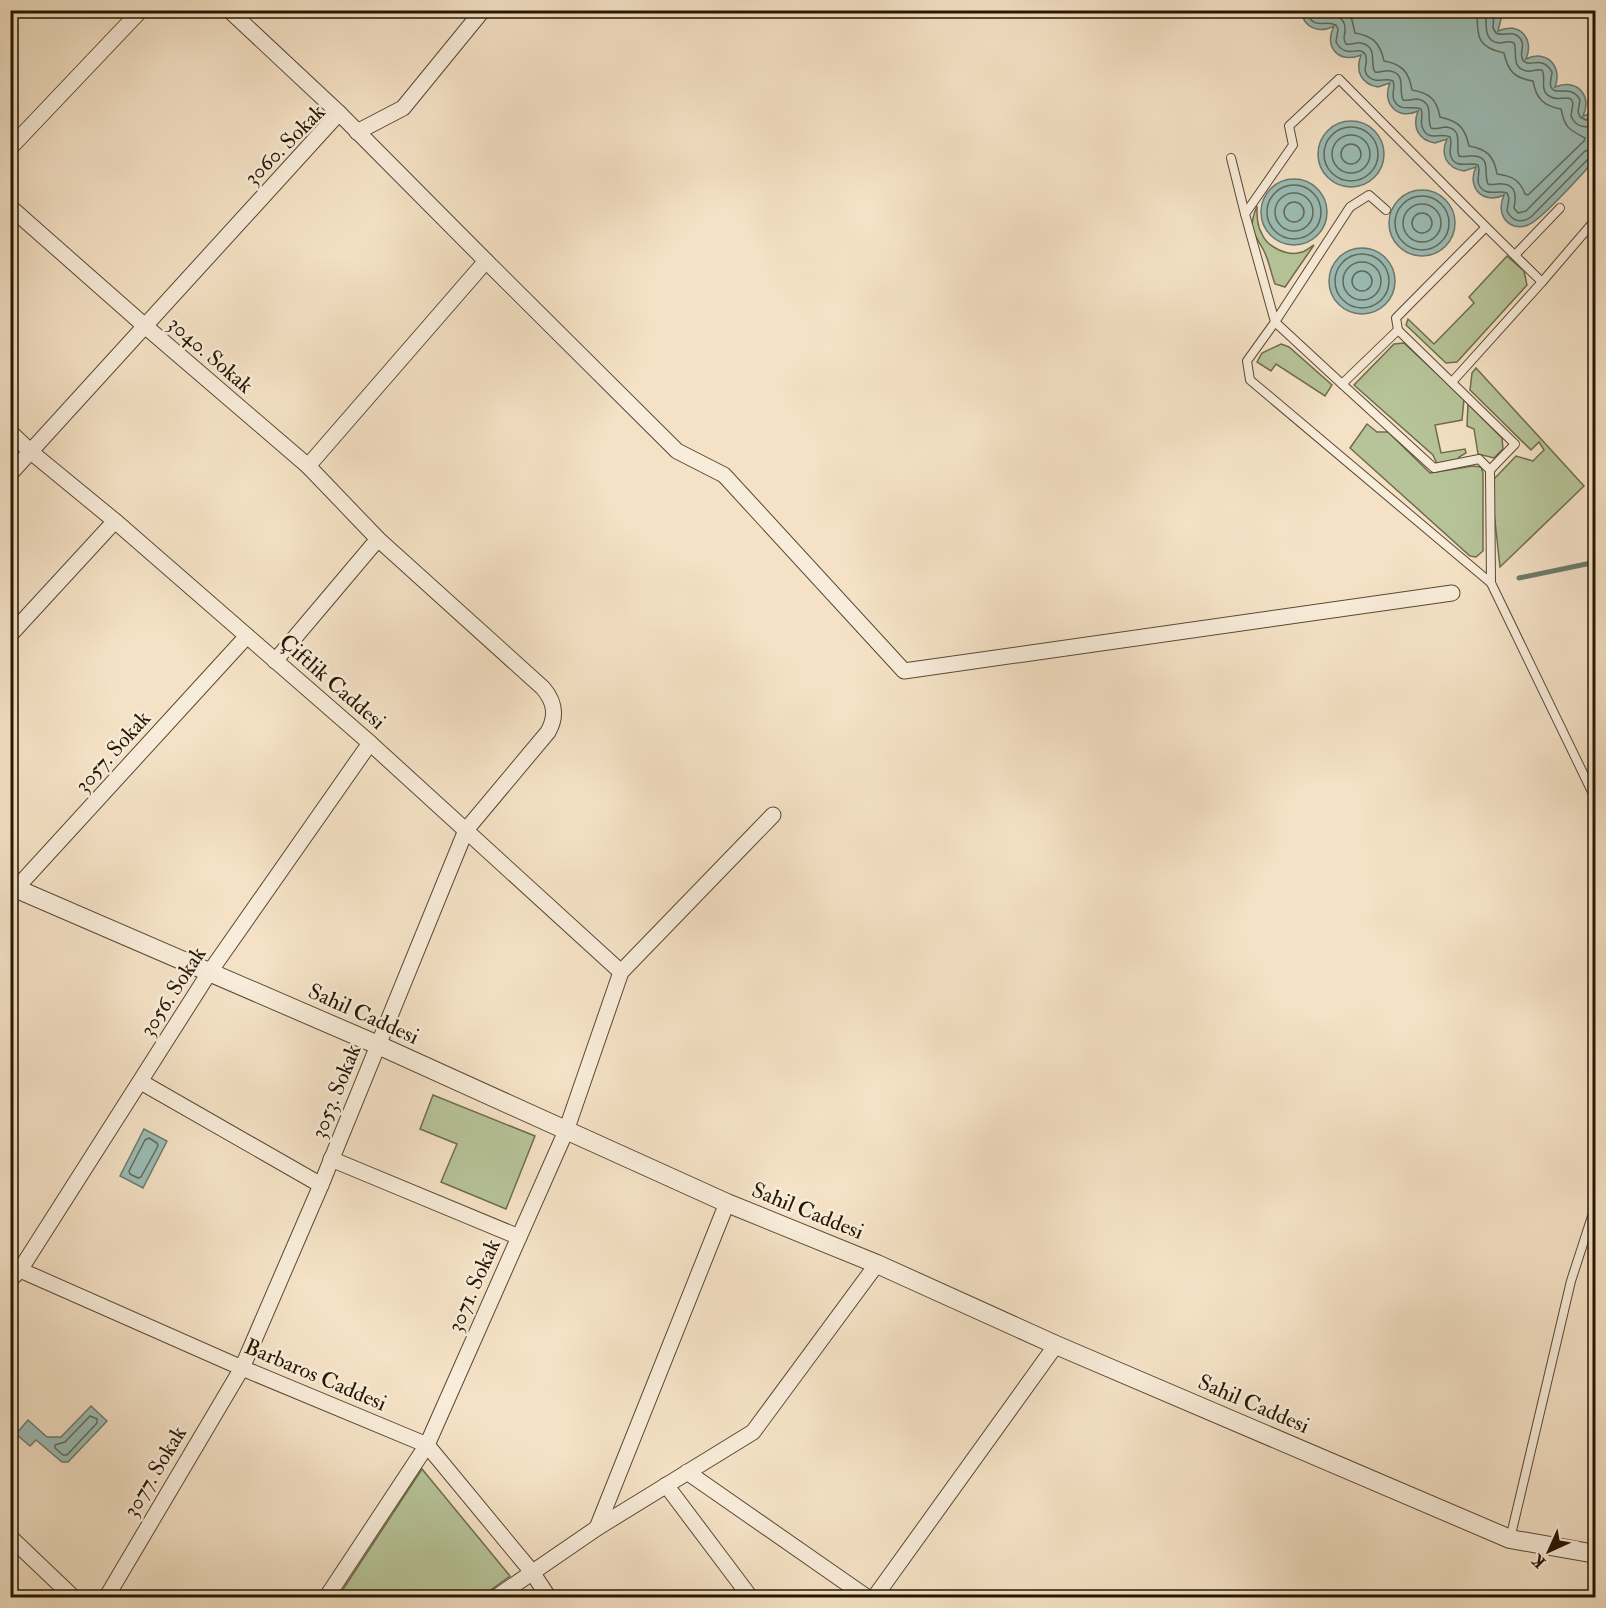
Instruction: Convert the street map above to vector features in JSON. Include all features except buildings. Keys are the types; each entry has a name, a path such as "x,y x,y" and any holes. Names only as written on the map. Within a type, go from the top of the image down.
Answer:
{"street":[{"path":"10,148 141,10"},
{"path":"229,10 339,113"},
{"path":"357,132 403,108 483,10"},
{"name":"3060. Sokak","path":"10,474 339,113 677,451 724,475 904,671 1452,593"},
{"name":"3040. Sokak","path":"10,207 308,466 378,539"},
{"path":"308,466 486,261"},
{"name":"Çiftlik Caddesi","path":"10,432 370,743 621,972"},
{"path":"10,635 115,521"},
{"path":"275,661 378,539"},
{"name":"3053. Sokak","path":"242,1368 321,1185 466,830 548,732 552,724 554,707 543,688 378,539"},
{"name":"3057. Sokak","path":"12,890 247,636"},
{"name":"3056. Sokak","path":"14,1271 141,1082 209,973 370,743"},
{"path":"621,972 772,815"},
{"name":"Sahil Caddesi","path":"12,890 378,1045 728,1203 877,1264 1056,1345 1510,1539 1596,1554"},
{"name":"3071. Sokak","path":"326,1598 427,1445 566,1131 621,972"},
{"path":"141,1082 321,1185"},
{"path":"331,1159 519,1238"},
{"path":"597,1528 728,1203"},
{"path":"495,1598 597,1528 753,1431 877,1264"},
{"name":"Barbaros Caddesi","path":"14,1271 427,1445 532,1572 549,1598"},
{"path":"874,1598 1056,1345"},
{"name":"3077. Sokak","path":"106,1598 242,1368"},
{"path":"687,1472 868,1598"},
{"path":"666,1485 751,1598"},
{"path":"10,1537 75,1598"}],"lane":[{"path":"1245,214 1293,145 1289,126 1339,79 1542,282"},
{"path":"1231,158 1275,322 1434,468 1479,459 1490,470"},
{"path":"1386,210 1369,195 1350,207 1275,322 1246,361 1250,380 1491,583 1596,800"},
{"path":"1515,255 1560,208"},
{"path":"1452,382 1596,219"},
{"path":"1486,227 1396,318 1398,330 1515,444 1490,470 1491,583"},
{"path":"1342,384 1398,330"},
{"path":"1510,1539 1570,1281 1596,1204"}],"green space":[{"path":"1257,206 1260,231 1273,247 1285,252 1296,253 1314,245 1285,287 1275,284 1266,255 1253,230 1252,221"},
{"path":"1507,256 1524,271 1527,285 1457,362 1446,363 1406,325 1408,319 1434,344 1474,303 1469,297"},
{"path":"1404,343 1464,399 1462,420 1435,425 1441,453 1465,449 1466,453 1459,457 1460,460 1437,464 1433,455 1354,385 1394,344"},
{"path":"1281,344 1289,347 1332,385 1325,396 1276,364 1271,371 1257,362 1262,353"},
{"path":"1476,368 1584,486 1500,567 1494,512 1494,479 1516,456 1533,461 1544,450 1539,442 1531,450 1470,390 1472,373"},
{"path":"1468,404 1502,438 1503,449 1494,458 1478,454 1474,429 1467,426"},
{"path":"1367,424 1377,432 1388,432 1430,473 1473,466 1481,467 1483,473 1483,551 1476,557 1470,556 1350,448"},
{"path":"433,1095 535,1136 506,1209 441,1182 457,1144 420,1129"},
{"path":"422,1469 510,1576 481,1597 338,1597"}],"water":[{"path":"1301,11 1499,11 1501,19 1498,31 1512,28 1518,30 1527,39 1526,59 1540,56 1551,61 1557,72 1555,87 1570,85 1581,90 1586,101 1583,116 1595,112 1595,160 1543,215 1528,225 1518,227 1511,225 1501,212 1504,195 1490,198 1479,193 1473,182 1476,167 1464,171 1449,164 1444,150 1447,139 1435,143 1424,139 1416,127 1418,111 1404,114 1393,108 1388,97 1390,83 1378,87 1367,83 1359,71 1361,55 1340,56 1332,47 1331,34 1334,26 1323,29 1313,28 1305,22"},
{"path":"1351,121 1364,124 1374,131 1381,141 1384,154 1381,167 1374,177 1364,184 1351,187 1338,184 1328,177 1321,167 1318,154 1321,141 1328,131 1338,124"},
{"path":"1294,179 1307,182 1317,189 1324,199 1327,212 1324,225 1317,235 1307,242 1294,245 1281,242 1271,235 1264,225 1261,212 1264,199 1271,189 1281,182"},
{"path":"1422,190 1435,193 1445,200 1452,210 1455,223 1452,236 1445,246 1435,253 1422,256 1409,253 1399,246 1392,236 1389,223 1392,210 1399,200 1409,193"},
{"path":"1362,248 1375,251 1385,258 1392,268 1395,281 1392,294 1385,304 1375,311 1362,314 1349,311 1339,304 1332,294 1329,281 1332,268 1339,258 1349,251"},
{"path":"144,1129 167,1141 143,1188 120,1176"},
{"path":"91,1406 107,1421 68,1462 62,1462 36,1440 30,1446 16,1434 28,1420 47,1437 61,1437"}],"waterway":[{"path":"1519,578 1596,562"}]}
